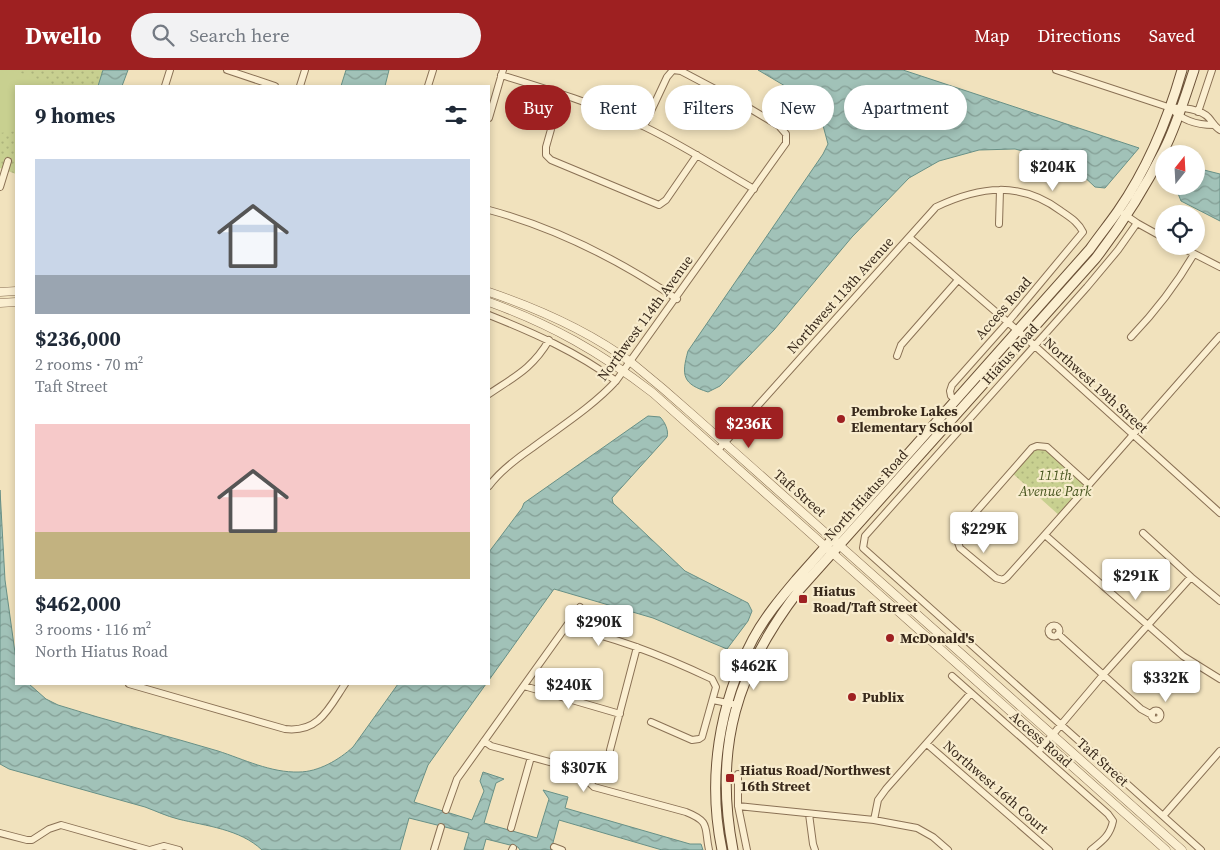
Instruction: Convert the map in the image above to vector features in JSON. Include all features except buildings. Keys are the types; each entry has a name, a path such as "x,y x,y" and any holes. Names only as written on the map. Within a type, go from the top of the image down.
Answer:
{"main road":[{"name":"North Hiatus Road","path":"733,850 726,806 727,750 737,705 747,675 762,644 779,616 877,489 1123,213 1170,108 1182,70"},
{"name":"North Hiatus Road","path":"722,850 715,805 717,749 727,704 754,638 773,607 884,496 1096,258 1164,149 1182,107 1194,70"},
{"path":"877,489 884,496"}],"street":[{"path":"165,85 170,70"},
{"path":"227,70 273,85"},
{"path":"300,85 305,70"},
{"path":"428,85 433,70"},
{"path":"655,103 667,77 674,70"},
{"name":"Northwest 114th Avenue","path":"490,484 495,477 520,456 603,395 616,381 786,143 786,134 779,126 681,70 674,70"},
{"path":"1056,70 1170,108 1182,107 1198,112 1208,116 1214,126 1220,130"},
{"path":"1198,112 1212,70"},
{"path":"490,114 502,72 537,85"},
{"path":"1170,108 1178,117 1203,125 1214,126"},
{"path":"551,130 546,147 546,155 552,160 659,205 666,200 697,155"},
{"path":"651,130 754,189"},
{"path":"0,187 8,161"},
{"path":"999,224 1000,190"},
{"name":"Northwest 113th Avenue","path":"718,450 936,207 957,197 983,191 1013,190 1034,195 1050,202 1079,224 1083,232"},
{"path":"490,210 522,220 582,244 651,282 676,299"},
{"path":"1123,213 1155,233"},
{"name":"Hiatus Road","path":"863,544 865,536 1118,250 1137,223"},
{"name":"Access Road","path":"956,400 951,396 952,385 1008,322 1083,232"},
{"name":"Northwest 19th Street","path":"909,237 1025,337 1220,513"},
{"path":"1131,338 1178,282 1193,255"},
{"path":"1196,255 1220,267"},
{"path":"897,356 901,345 958,280"},
{"path":"0,292 15,291"},
{"name":"Taft Street","path":"490,292 552,317 595,340 630,363 758,472 897,610 1166,850"},
{"path":"511,310 515,301"},
{"path":"0,303 15,302"},
{"name":"Taft Street","path":"490,302 547,326 589,348 653,393 751,480 904,603 1182,850"},
{"path":"490,316 549,340 579,355 616,381"},
{"path":"1089,485 1047,447 1037,446 1032,448 960,530 956,540 960,548 996,578 1003,580 1008,577 1089,485 1133,434 1220,336"},
{"path":"490,393 530,366 541,355 549,340"},
{"path":"490,471 495,477"},
{"path":"751,480 758,472"},
{"path":"1143,533 1220,601"},
{"path":"1045,535 1183,656 1220,679"},
{"name":"Taft Street","path":"863,544 865,551 1201,850"},
{"path":"1038,752 1060,724 1191,577"},
{"path":"897,610 904,603"},
{"path":"446,810 457,779 580,607"},
{"path":"566,627 637,647 668,658 712,678 716,687 702,737 692,740 651,722"},
{"path":"1058,634 1141,708 1152,715"},
{"path":"942,650 949,643"},
{"path":"610,750 637,647"},
{"name":"Access Road","path":"952,676 1108,814 1113,821 1112,829 1108,836 1091,850"},
{"path":"132,685 285,729 295,730 305,729 315,724 344,685"},
{"path":"524,686 620,714"},
{"path":"874,820 878,800 886,789 971,694"},
{"path":"713,700 737,705"},
{"path":"484,741 491,746 575,769 594,787 698,817 703,821 709,850"},
{"name":"Northwest 16th Court","path":"927,744 1048,850"},
{"path":"1163,816 1220,751"},
{"path":"511,828 531,757"},
{"path":"738,774 738,806 747,850"},
{"path":"738,806 874,820 917,828 933,836 948,850"},
{"path":"809,814 815,850"},
{"path":"0,833 32,840 61,825 150,850 164,846 179,850"},
{"path":"434,850 441,827"},
{"path":"554,847 562,850"}],"green space":[{"path":"0,70 103,70 98,85 15,85 15,174 0,168"},
{"path":"0,70 13,70 49,83 48,85 15,85 15,131 0,133"},
{"name":"111th Avenue Park","path":"1047,447 1089,485 1061,517 1011,472 1032,448"}],"water":[{"path":"103,70 128,70 122,85 98,85"},
{"path":"346,70 389,70 385,85 341,85"},
{"path":"758,70 903,70 948,85 844,85 844,130 967,130 967,91 1139,148 1105,188 1095,187 1078,171 1050,158 1015,149 979,150 939,161 909,178 852,237 774,330 720,386 708,392 693,386 686,378 685,367 688,351 823,154 828,144 824,130 834,130 834,85 783,85"},
{"path":"1205,170 1220,174 1220,221 1205,213 1205,205 1189,205 1181,201 1179,195 1205,195"},
{"path":"648,416 660,417 666,427 667,437 612,498 613,503 685,571 748,603 752,611 748,621 727,649 653,618 554,589 490,679 490,551 524,503"},
{"path":"0,490 5,580 15,653 15,685 30,685 46,699 58,705 218,751 268,768 299,772 313,770 328,764 353,747 397,685 485,685 428,765 414,802 472,820 484,791 480,781 483,772 504,779 496,783 484,823 537,838 549,799 543,790 568,797 565,808 690,844 701,844 703,850 662,850 559,820 551,850 520,850 518,847 486,839 483,850 464,850 469,833 409,818 400,850 262,850 244,837 222,829 174,818 145,807 9,769 0,764"}],"place":[{"name":"Pembroke Lakes Elementary School","path":"841,419"},
{"name":"Hiatus Road/Taft Street","path":"803,599"},
{"name":"McDonald's","path":"890,638"},
{"name":"Publix","path":"852,697"},
{"name":"Hiatus Road/Northwest 16th Street","path":"730,778"}]}
